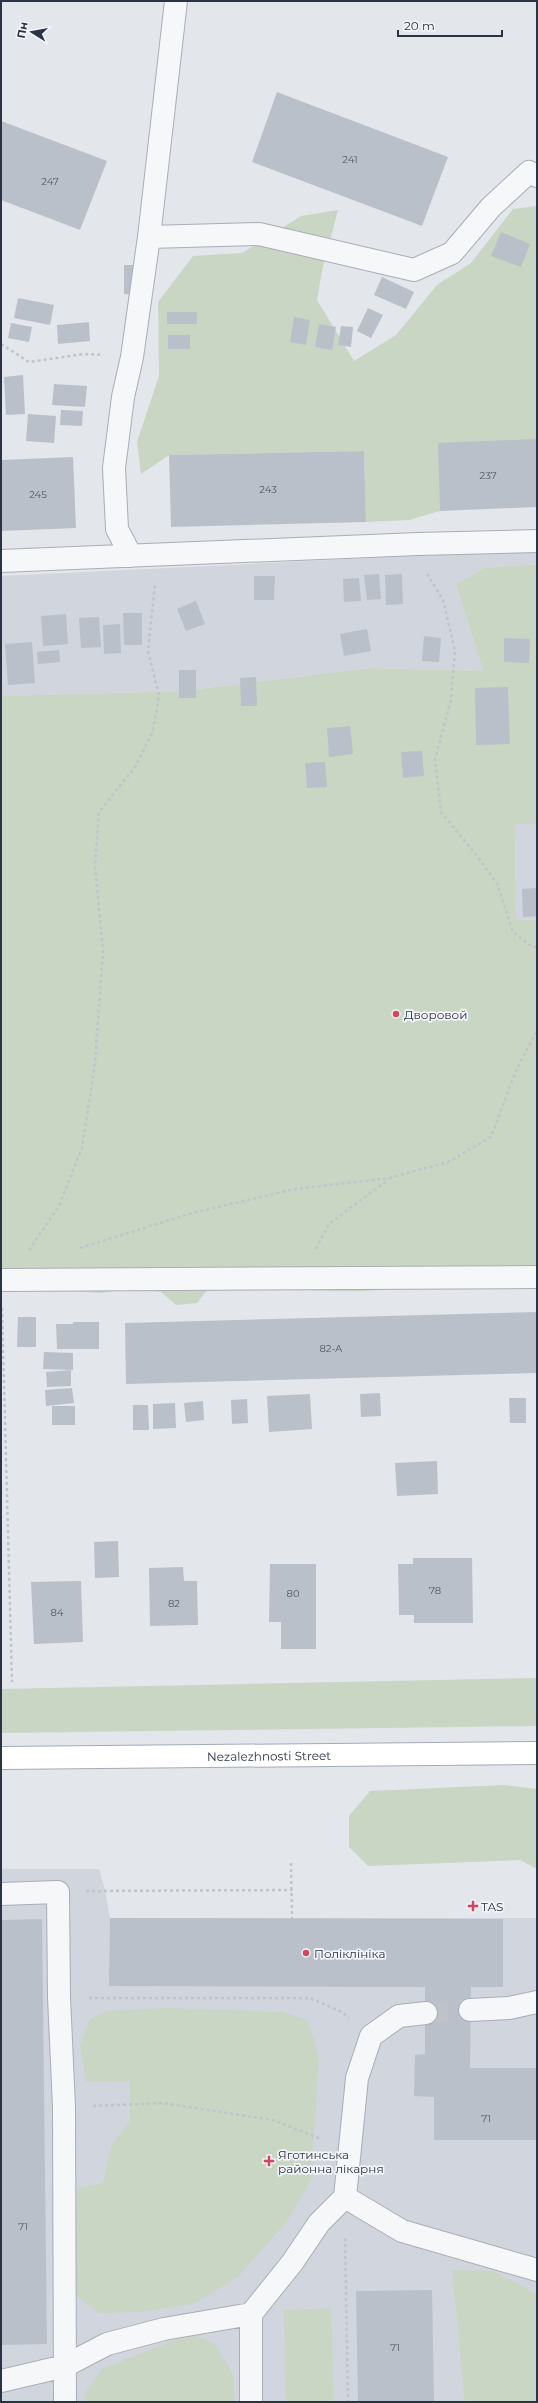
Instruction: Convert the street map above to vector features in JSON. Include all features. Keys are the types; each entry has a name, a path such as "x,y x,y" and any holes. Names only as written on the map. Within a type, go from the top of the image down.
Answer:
{"main road":[{"name":"Nezalezhnosti Street","path":"1,1758 537,1753"}],"lane":[{"path":"131,556 117,529 114,468 123,397 132,357 149,237 176,1"},
{"path":"149,237 259,234 414,270 452,253 491,207 523,177 529,172 537,176"},
{"path":"1,561 418,544 537,541"},
{"path":"1,1280 537,1277"},
{"path":"1,1894 58,1892 59,1997 64,2107 65,2402"},
{"path":"470,2010 509,2008 537,2002"},
{"path":"251,2402 251,2314 292,2263 319,2223 345,2198 351,2151 357,2078 371,2036 399,2016 426,2013"},
{"path":"345,2198 402,2231 537,2270"},
{"path":"1,2381 65,2366 114,2342 164,2329 251,2314"}],"path":[{"path":"1,344 29,362 84,354 132,357"},
{"path":"418,544 425,570 443,600 455,651 451,700 435,759 441,812 478,857 496,884 513,932 531,946 537,947"},
{"path":"12,1682 1,1280 21,1262 59,1206 82,1148 95,1063 103,951 95,866 99,812 135,767 153,731 159,695 148,651 159,555"},
{"path":"76,1250 192,1213 295,1189 389,1178 448,1162 491,1137 515,1073 537,1030"},
{"path":"302,1278 329,1224 389,1178"},
{"path":"291,1863 292,1919"},
{"path":"58,1892 292,1890"},
{"path":"59,1997 310,1998 342,2012 371,2036"},
{"path":"64,2107 163,2103 273,2120 351,2151"},
{"path":"345,2198 348,2402"}],"shaded area":[{"path":"537,550 537,564 484,568 456,584 483,671 370,668 182,691 1,696 1,576"},
{"path":"515,824 537,824 537,920 516,919"},
{"name":"Яготинська районна лікарня","path":"1,1869 99,1869 105,1890 110,1918 537,1918 537,2402 1,2402"}],"green space":[{"path":"537,206 537,439 440,511 409,520 366,522 364,451 169,455 141,474 137,442 159,376 158,302 193,256 242,253 301,216 338,210 322,271 317,300 354,361 396,335 437,285 471,263 513,209"},
{"path":"537,564 537,824 515,824 516,919 537,920 537,1267 369,1291 303,1290 313,1267 211,1268 208,1289 197,1303 176,1305 161,1292 134,1288 101,1293 61,1290 75,1268 1,1268 1,696 182,691 370,668 483,671 456,584 484,568"},
{"path":"537,1678 537,1726 1,1733 1,1689"},
{"path":"505,1785 537,1789 537,1869 520,1860 368,1866 349,1847 349,1816 370,1791"},
{"path":"169,2008 283,2012 308,2020 319,2057 311,2180 287,2221 238,2277 193,2304 139,2312 99,2313 74,2294 77,2188 103,2183 112,2144 130,2121 130,2081 86,2082 80,2046 90,2019 107,2011"},
{"path":"452,2270 493,2271 537,2294 537,2402 465,2402"},
{"path":"331,2308 334,2402 286,2402 284,2310"},
{"path":"196,2336 215,2344 233,2375 234,2402 85,2402 85,2393 102,2369 172,2341"}],"building":[{"path":"277,92 448,157 422,226 252,162"},
{"path":"1,121 107,161 80,230 1,200"},
{"path":"501,232 530,244 521,267 491,256"},
{"path":"124,265 138,265 137,295 124,294"},
{"path":"382,277 414,292 406,309 374,295"},
{"path":"18,298 54,305 50,325 14,318"},
{"path":"368,308 383,315 371,338 357,331"},
{"path":"167,312 197,312 197,324 167,324"},
{"path":"294,317 310,320 306,345 290,342"},
{"path":"89,322 90,341 58,344 57,325"},
{"path":"11,323 32,327 29,342 8,338"},
{"path":"319,324 336,327 332,350 315,347"},
{"path":"341,326 353,327 351,347 338,345"},
{"path":"168,335 190,335 190,349 168,349"},
{"path":"23,375 25,414 6,415 4,377"},
{"path":"54,384 87,386 85,407 52,405"},
{"path":"61,410 83,411 82,426 60,425"},
{"path":"28,414 56,416 54,443 26,441"},
{"path":"537,439 537,507 440,511 438,443"},
{"path":"364,451 366,522 171,527 169,455"},
{"path":"73,457 76,528 1,531 1,460"},
{"path":"379,574 381,599 367,600 364,575"},
{"path":"402,574 403,604 386,605 385,575"},
{"path":"254,576 275,576 274,600 254,600"},
{"path":"359,578 361,601 344,602 343,579"},
{"path":"196,601 205,624 186,631 177,609"},
{"path":"123,613 142,613 142,645 124,645"},
{"path":"66,614 68,644 43,646 41,616"},
{"path":"99,617 101,647 81,648 79,618"},
{"path":"120,624 121,653 104,654 103,625"},
{"path":"367,629 371,651 344,656 340,634"},
{"path":"424,636 441,638 439,662 422,661"},
{"path":"504,638 530,639 529,663 504,662"},
{"path":"32,642 35,683 8,685 5,644"},
{"path":"59,650 60,662 38,664 37,652"},
{"path":"179,670 196,670 196,698 179,698"},
{"path":"256,677 257,706 241,706 240,678"},
{"path":"508,687 510,744 476,745 475,688"},
{"path":"350,726 353,754 329,757 327,728"},
{"path":"422,751 424,776 403,778 401,752"},
{"path":"325,762 327,787 307,788 305,763"},
{"path":"537,888 537,916 523,917 522,889"},
{"path":"537,1312 537,1373 126,1384 125,1323"},
{"path":"18,1317 36,1317 36,1347 17,1347"},
{"path":"73,1322 99,1322 99,1349 57,1349 56,1324 73,1324"},
{"path":"44,1352 73,1353 73,1370 43,1369"},
{"path":"71,1370 71,1386 47,1387 46,1372"},
{"path":"72,1388 74,1403 46,1406 45,1390"},
{"path":"380,1393 381,1416 361,1417 360,1394"},
{"path":"310,1394 312,1429 269,1432 267,1396"},
{"path":"509,1398 526,1398 526,1423 510,1423"},
{"path":"247,1399 248,1423 232,1424 231,1400"},
{"path":"203,1401 204,1420 186,1422 184,1403"},
{"path":"175,1403 176,1428 153,1429 153,1404"},
{"path":"133,1405 148,1405 149,1430 133,1430"},
{"path":"52,1406 75,1406 75,1425 52,1425"},
{"path":"437,1461 438,1494 397,1496 395,1463"},
{"path":"118,1541 119,1577 95,1578 94,1542"},
{"path":"413,1558 472,1558 473,1623 414,1623 414,1615 399,1615 398,1564 413,1564"},
{"path":"270,1564 316,1564 316,1649 281,1649 281,1622 269,1622"},
{"path":"183,1567 184,1581 197,1581 198,1625 150,1626 149,1568"},
{"path":"81,1581 83,1642 34,1644 31,1582"},
{"name":"Поліклініка","path":"110,1918 503,1919 503,1987 471,1987 470,2068 537,2068 537,2140 434,2140 434,2097 414,2096 415,2055 425,2054 425,1987 109,1986"},
{"path":"42,1919 47,2344 1,2345 1,1920"},
{"path":"432,2290 434,2402 358,2402 356,2291"}],"tunnel":[{"path":"426,2013 470,2010"}],"place":[{"name":"Дворовой","path":"396,1014"},
{"name":"TAS","path":"473,1906"},
{"name":"Поліклініка","path":"306,1953"},
{"name":"Яготинська районна лікарня","path":"269,2161"}]}
